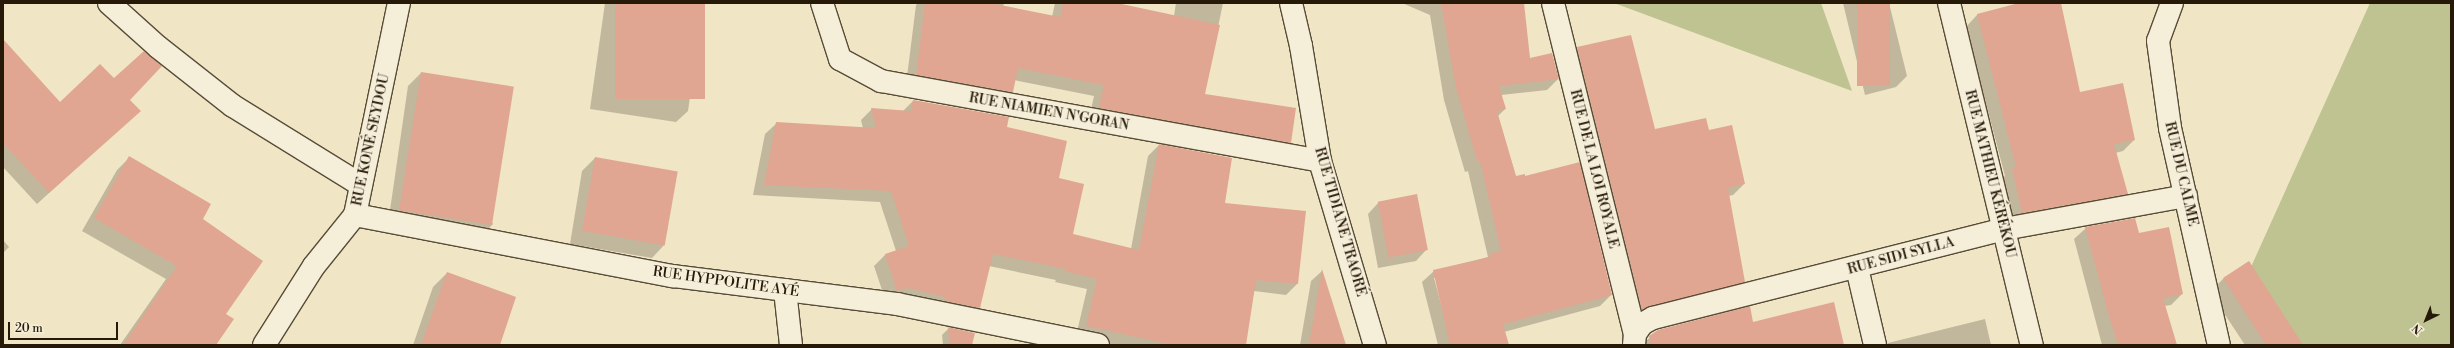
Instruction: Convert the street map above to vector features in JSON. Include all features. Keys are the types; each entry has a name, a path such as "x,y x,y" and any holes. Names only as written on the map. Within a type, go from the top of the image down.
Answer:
{"street":[{"path":"109,3 158,47 233,106 361,185"},
{"name":"RUE KONÉ SEYDOU","path":"264,345 314,266 355,215 399,3"},
{"name":"RUE NIAMIEN N'GORAN","path":"822,3 840,58 881,81 1320,161"},
{"name":"RUE TIDIANE TRAORÉ","path":"1290,3 1302,46 1320,161 1375,345"},
{"name":"RUE DE LA LOI ROYALE","path":"1553,3 1635,340"},
{"name":"RUE MATHIEU KÉRÉKOU","path":"1948,3 2032,345"},
{"name":"RUE DU CALME","path":"2172,3 2158,41 2170,128 2219,345"},
{"name":"RUE SIDI SYLLA","path":"1635,340 1642,324 1653,318 1857,268 2004,229 2186,196"},
{"name":"RUE HYPPOLITE AYÉ","path":"355,215 673,276 897,304 1098,345"},
{"path":"1857,268 1875,345"},
{"path":"785,290 790,345"}],"green space":[{"path":"1614,3 1821,3 1852,91"},
{"path":"2370,3 2451,3 2451,345 2272,345 2251,267"}],"building":[{"path":"615,3 705,3 705,99 615,99"},
{"path":"925,3 990,3 1060,17 1063,3 1117,3 1220,25 1205,94 1296,108 1291,143 1099,108 1104,85 1018,68 1013,92 916,75"},
{"path":"1441,3 1524,3 1530,58 1552,53 1559,79 1499,86 1506,109 1497,111 1516,176 1525,174 1525,176 1580,162 1612,295 1503,324 1509,345 1450,345 1433,270 1490,257 1490,254 1501,251 1480,161 1477,161 1456,88"},
{"path":"1857,3 1890,3 1890,86 1857,86"},
{"path":"2019,3 2061,3 2080,92 2123,83 2135,140 2114,144 2128,194 2022,213 2012,168 2016,167 1977,14"},
{"path":"1631,35 1655,129 1706,118 1709,130 1732,125 1745,184 1728,188 1745,282 1642,310 1577,47"},
{"path":"3,39 60,102 100,64 114,78 144,51 162,66 130,100 141,111 49,193 3,143"},
{"path":"421,72 514,87 492,225 399,210"},
{"path":"913,100 1009,117 1007,127 1067,141 1059,178 1084,184 1073,234 1139,250 1159,144 1232,158 1225,203 1306,211 1298,284 1256,280 1246,345 1173,345 1086,326 1097,279 1065,271 1066,269 993,254 980,308 946,301 945,297 908,288 897,291 885,254 909,246 891,191 764,185 776,122 876,128 871,108 911,111"},
{"path":"129,156 211,204 203,219 263,261 226,314 234,319 216,345 123,345 177,266 94,218"},
{"path":"595,157 678,172 665,245 582,231"},
{"path":"1417,194 1428,250 1389,258 1378,202"},
{"path":"2135,218 2139,233 2169,227 2183,294 2163,298 2177,345 2118,345 2085,227"},
{"path":"2249,261 2303,345 2266,345 2223,278"},
{"path":"1322,269 1346,345 1309,345"},
{"path":"447,272 516,297 500,345 421,345"},
{"path":"1834,302 1844,345 1651,345 1649,336 1658,330 1750,306 1753,322"},
{"path":"948,327 975,333 972,345 950,345"}]}
